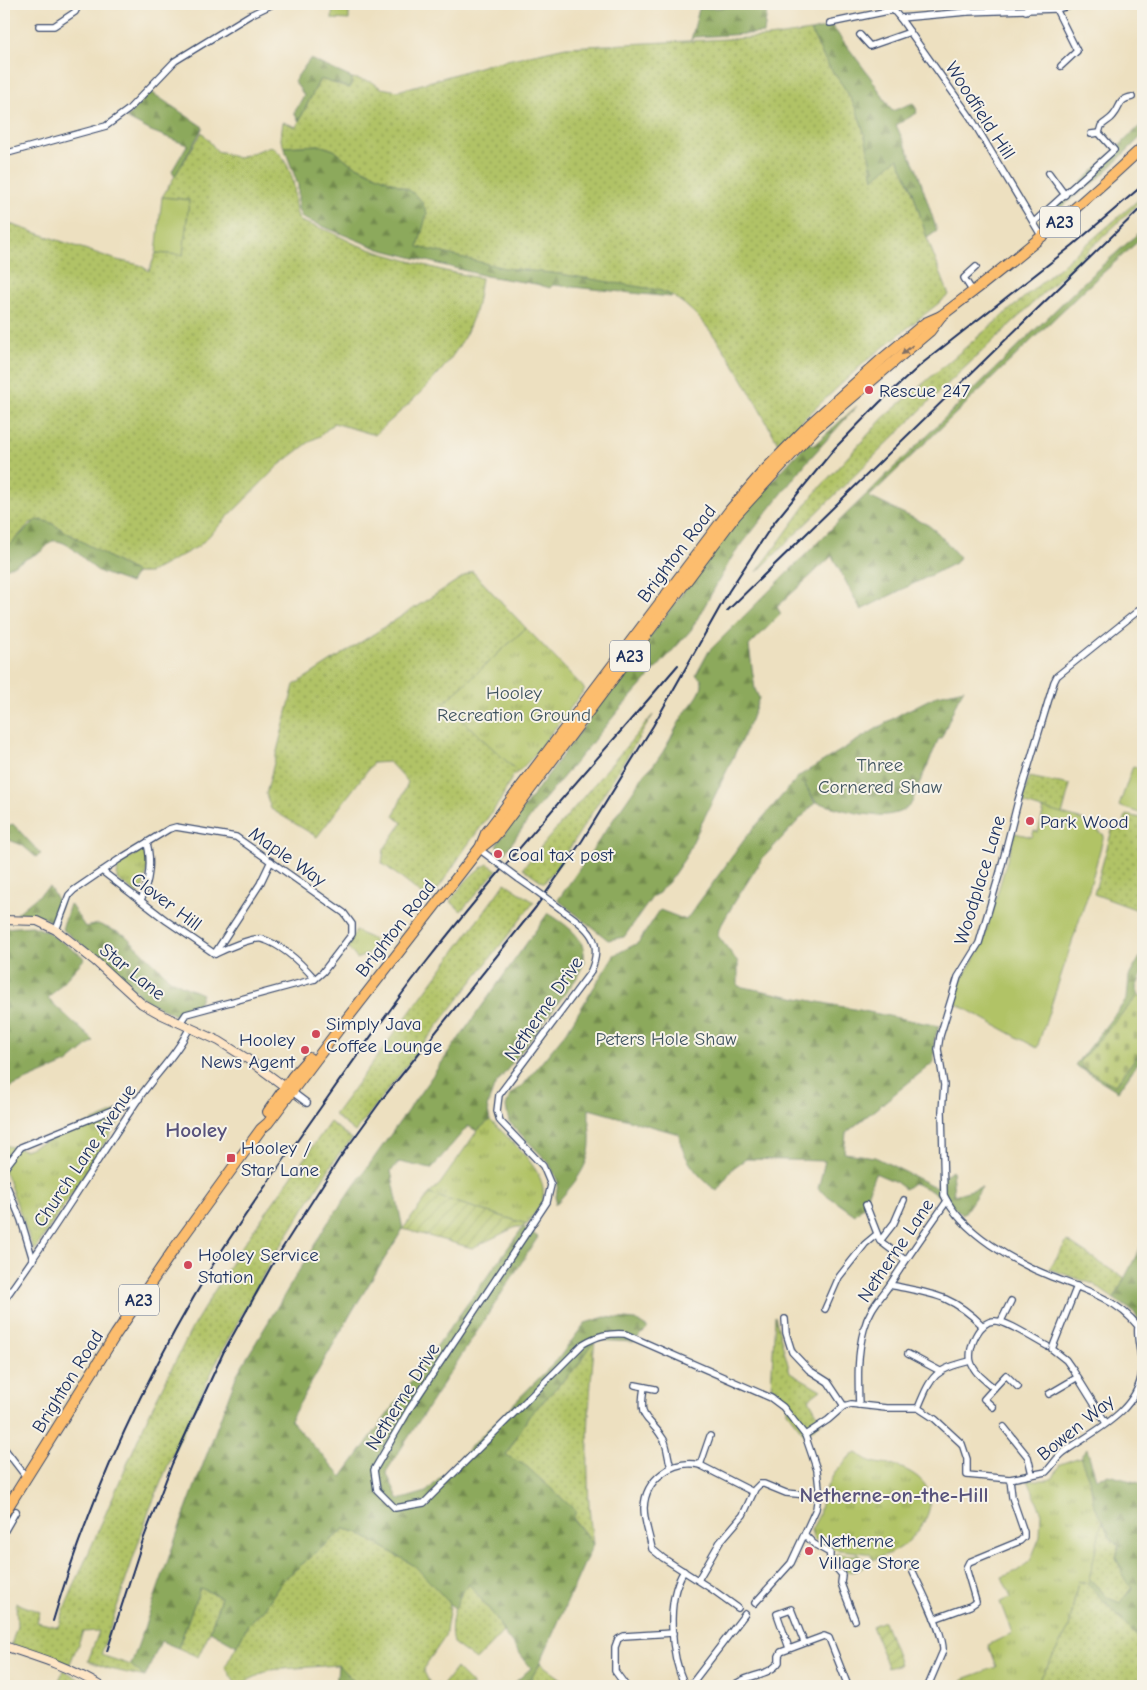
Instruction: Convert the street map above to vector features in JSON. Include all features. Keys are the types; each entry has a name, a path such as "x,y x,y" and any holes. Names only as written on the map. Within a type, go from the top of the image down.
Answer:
{"highway":[{"name":"Brighton Road","path":"8,1511 121,1327 174,1249 261,1129 264,1118 288,1089 321,1043 339,1028 479,849 499,831 736,515 815,429 930,331 941,316 1042,238 1101,187 1143,146"}],"street":[{"path":"38,26 54,26 75,12 79,4"},
{"path":"4,154 106,126 128,110 175,61 250,15 273,4"},
{"name":"Woodfield Hill","path":"888,4 971,118 1042,238"},
{"path":"965,4 968,12"},
{"path":"1026,11 1028,4"},
{"path":"900,18 968,12 1056,10 1079,4"},
{"path":"830,23 893,10"},
{"path":"1056,10 1077,51 1061,66"},
{"path":"860,35 870,46 910,32"},
{"path":"1099,133 1101,126 1113,117 1118,105 1124,98 1132,97"},
{"path":"1034,222 1114,150 1099,133"},
{"path":"1091,134 1099,133"},
{"path":"1050,173 1065,195"},
{"path":"973,292 964,278 976,267"},
{"name":"Woodplace Lane","path":"947,1201 944,1195 942,1111 944,1085 938,1049 940,1036 958,977 979,943 1018,801 1054,682 1057,676 1143,607"},
{"name":"Maple Way","path":"56,930 69,895 74,890 169,829 176,828 236,837 344,913 352,924 352,934 323,972 315,979"},
{"path":"140,900 146,888 151,864 147,843"},
{"name":"Netherne Drive","path":"479,849 588,929 596,948 596,960 590,973 499,1095 497,1111 500,1121 543,1166 551,1185 547,1202 410,1408 374,1470 377,1490 395,1508 424,1503 583,1344 595,1337 609,1333 625,1334 771,1398 783,1407 805,1434 817,1470 819,1488 816,1509 791,1563 754,1603"},
{"path":"215,954 255,892 271,861"},
{"name":"Clover Hill","path":"102,872 215,954"},
{"name":"Star Lane","path":"4,920 36,920 56,930 95,961 142,1004 180,1024 219,1041 288,1089"},
{"path":"180,1024 186,1014 315,979 302,964 281,948 261,939 233,945 215,954"},
{"name":"Church Lane Avenue","path":"4,1300 33,1260 139,1098 175,1052 190,1027"},
{"path":"288,1089 307,1102"},
{"path":"4,1169 21,1147 139,1098"},
{"path":"4,1179 21,1220 33,1260"},
{"path":"880,1241 894,1223 904,1200"},
{"path":"947,1201 968,1227 998,1249 1026,1266 1077,1286 1052,1349 1066,1360 1106,1423"},
{"name":"Netherne Lane","path":"859,1405 858,1371 864,1328 876,1301 890,1285 905,1260 947,1201"},
{"path":"866,1205 880,1241 905,1260"},
{"path":"825,1309 839,1278 865,1244 877,1234"},
{"path":"890,1285 943,1297 970,1312 983,1326"},
{"name":"Bowen Way","path":"918,1408 935,1419 962,1444 968,1459 967,1476 1010,1479 1046,1472 1064,1452 1087,1438 1127,1405 1136,1390 1142,1371 1137,1340 1138,1326 1129,1315 1093,1292 1077,1286"},
{"path":"1002,1321 1011,1300"},
{"path":"785,1319 786,1333 792,1352 809,1370 828,1382 844,1406"},
{"path":"994,1388 978,1373 970,1361 976,1336 983,1326 992,1320 1002,1321 1047,1346"},
{"path":"908,1354 940,1371"},
{"path":"805,1434 828,1420 844,1406 851,1404 886,1408 918,1408 933,1377 940,1371 970,1361"},
{"path":"993,1407 984,1399 1006,1375 1018,1387"},
{"path":"1050,1394 1078,1377"},
{"path":"634,1385 655,1390"},
{"path":"644,1387 643,1414 665,1442 671,1467"},
{"path":"1004,1427 1028,1457 1032,1474"},
{"path":"700,1465 710,1436"},
{"path":"4,1448 27,1478"},
{"path":"738,1608 698,1580 650,1551 644,1508 647,1490 657,1477 671,1467 691,1463 700,1465 754,1492"},
{"path":"934,1619 976,1602 966,1568 968,1562 1020,1541 1024,1537 1012,1496 1010,1479"},
{"path":"698,1580 720,1542 743,1515 757,1486 764,1484 786,1493 818,1496"},
{"name":"Brighton Road","path":"4,1532 8,1511"},
{"path":"805,1535 814,1544 830,1553 829,1557 832,1563 842,1575 842,1589 854,1620"},
{"path":"684,1571 677,1581 672,1633 675,1658 685,1686"},
{"path":"913,1572 934,1619 943,1645 928,1686"},
{"path":"789,1648 777,1614 791,1610 804,1642"},
{"path":"690,1686 745,1614"},
{"path":"626,1686 615,1671 615,1647 618,1639 624,1636 672,1633"},
{"path":"733,1686 739,1680 775,1668 779,1662 781,1652 824,1636 829,1638 848,1686"},
{"path":"4,1646 59,1664 81,1674 100,1686"}],"green space":[{"path":"333,4 349,4 349,20 332,19"},
{"path":"768,4 764,33 694,37 691,40 699,9"},
{"path":"832,26 871,78 892,111 913,103 917,110 917,113 896,125 917,170 937,231 927,238 912,189 898,158 873,179 858,113 845,89 824,58 811,31"},
{"path":"811,31 824,58 848,93 858,112 873,178 898,157 912,189 927,238 949,295 867,360 778,443 744,381 716,339 701,320 684,304 667,293 560,274 505,269 417,247 427,213 409,190 350,163 334,150 319,145 284,147 281,141 283,122 296,127 320,79 350,88 352,78 372,82 381,88 398,91 489,64 566,47 768,37"},
{"path":"310,59 352,78 350,88 320,79 299,121 294,113 304,95 294,81"},
{"path":"151,92 203,127 175,176 172,171 187,145 151,131 126,118"},
{"path":"1143,123 1143,135 1096,181 1071,199 1046,223 1040,223 1039,221"},
{"path":"202,132 217,151 238,158 271,146 276,149 286,163 291,175 300,221 378,252 445,271 481,278 476,308 465,335 456,351 432,381 375,435 334,423 320,436 278,466 199,546 149,573 136,573 49,522 41,520 30,523 4,552 4,222 117,260 140,265 149,271 156,253 183,255 189,200 162,197"},
{"path":"319,145 334,150 350,163 409,190 420,199 427,213 418,247 505,268 560,274 659,290 673,296 553,285 550,288 486,276 379,249 302,218 298,209 298,185 284,147"},
{"path":"1143,196 1143,199 939,392 757,572 814,494 884,417"},
{"path":"162,197 189,200 183,255 156,253"},
{"path":"1143,229 1143,237 1085,289 869,497 928,525 938,533 959,557 955,563 861,610 832,556 777,607 781,614 749,646 755,689 759,698 751,720 685,858 668,883 659,893 653,896 624,937 608,940 558,900 646,772 658,759 684,714 697,696 702,682 696,675 709,651 1088,278"},
{"path":"857,406 805,464 732,557 691,630 619,710 534,812 504,854 496,845 738,518 808,442 814,445"},
{"path":"36,520 49,522 136,573 130,583 100,572 77,552 59,541 52,541 42,551 4,570 4,550"},
{"path":"472,571 526,628 444,703 518,772 513,775 500,801 430,901 382,863 384,849 402,823 394,816 408,782 389,762 373,763 317,837 271,809 266,794 294,685"},
{"name":"Hooley Recreation Ground","path":"526,628 585,689 532,758 518,772 444,703"},
{"name":"Peters Hole Shaw","path":"964,689 942,737 938,740 911,804 902,811 891,814 865,814 816,802 804,783 815,803 762,859 719,929 718,936 738,962 738,986 939,1026 934,1041 934,1062 846,1133 844,1153 875,1157 935,1187 952,1170 954,1195 982,1187 963,1215 927,1189 913,1183 905,1189 896,1182 875,1173 863,1207 855,1215 818,1189 825,1161 746,1159 733,1168 717,1191 704,1180 687,1159 680,1143 679,1134 589,1109 590,1144 586,1162 578,1178 555,1205 558,1182 549,1163 509,1122 506,1107 510,1095 524,1084 567,1031 614,955 638,943 660,910 686,920 747,836 799,776 902,713 938,695"},
{"path":"653,715 561,862 544,883 523,868"},
{"path":"1133,766 1143,769 1142,814 1119,806"},
{"path":"1029,777 1070,785 1062,815 1022,803"},
{"path":"1044,809 1083,820 1104,835 1088,894 1037,1048 953,1002 961,980 982,946 1015,833 1032,837 1034,831 1038,832"},
{"path":"1143,814 1143,912 1094,894 1112,830 1122,829 1126,815 1142,818"},
{"path":"13,824 41,854 36,857 22,845 4,838 4,827"},
{"path":"144,849 147,859 147,871 140,893 137,894 117,879 118,865"},
{"path":"488,864 497,870 461,911 450,901 472,875"},
{"path":"505,883 534,902 355,1132 334,1115"},
{"path":"49,887 58,901 62,902 53,924 43,917 16,914"},
{"path":"70,904 85,927 98,924 125,935 169,978 202,994 197,1006 177,1016 145,1000 98,957 62,929"},
{"path":"548,913 562,922 579,938 584,953 582,968 576,979 494,1087 487,1107 490,1120 477,1131 468,1126 431,1169 399,1162 391,1171 403,1229 353,1310 290,1420 342,1477 523,1227 538,1237 386,1472 399,1500 426,1492 558,1359 585,1323 605,1317 635,1320 648,1328 634,1342 595,1340 578,1365 529,1416 506,1455 526,1466 576,1511 573,1519 593,1544 540,1663 527,1686 511,1686 531,1668 503,1632 497,1619 469,1584 461,1593 455,1609 415,1566 357,1532 344,1529 283,1580 264,1609 248,1624 237,1646 210,1631 221,1597 200,1588 178,1648 161,1641 145,1677 131,1665 181,1523 237,1374 327,1224"},
{"path":"32,926 46,931 85,958 48,999 94,1041 67,1063 4,1090 4,928"},
{"path":"356,931 374,940 376,950 357,959 347,946"},
{"path":"1143,952 1143,972 1136,988 1139,995 1080,1061 1115,1085 1143,1048 1143,1056 1118,1091 1075,1065 1127,999 1129,976"},
{"path":"1139,995 1143,997 1143,1048 1115,1085 1082,1068 1080,1061"},
{"path":"129,1106 34,1251 4,1172 4,1145 25,1150"},
{"path":"490,1120 525,1155 539,1176 543,1187 543,1197 539,1207 527,1224 429,1194 440,1184 477,1131"},
{"path":"330,1122 352,1139 338,1155 271,1261 220,1355 174,1451 149,1511 101,1655 131,1665 145,1677 110,1669 88,1661 99,1631 83,1632 69,1666 11,1645 17,1626 16,1603 40,1612 37,1622 58,1627 148,1416 193,1326 238,1252"},
{"path":"429,1194 527,1224 523,1227 516,1227 472,1248 403,1229"},
{"path":"1067,1241 1125,1279 1114,1299 1093,1284 1049,1269"},
{"path":"1143,1242 1143,1328 1134,1312 1114,1299"},
{"path":"775,1316 790,1372 821,1390 809,1399 822,1422 805,1435 787,1412 783,1398 771,1387"},
{"path":"595,1340 588,1442 590,1519 593,1544 573,1518 506,1455 529,1416 578,1365"},
{"path":"1087,1449 1096,1478 1108,1475 1143,1484 1143,1643 1088,1584 1089,1578 1108,1598 1120,1603 1132,1588 1126,1582 1116,1557 1119,1545 1111,1539 1093,1502 1090,1482 1080,1457"},
{"path":"857,1453 868,1460 895,1466 917,1476 925,1485 929,1495 930,1505 927,1516 914,1536 897,1550 873,1560 870,1554 831,1549 813,1538 811,1530 819,1515 823,1494 834,1474 850,1456"},
{"path":"1080,1457 1090,1482 1093,1502 1102,1521 1088,1584 1078,1581 1069,1628 1036,1686 960,1686 963,1679 996,1667 988,1645 1012,1633 1000,1602 1011,1598 1002,1577 1017,1571 1030,1561 1040,1537 1041,1511 1028,1480 1048,1480 1053,1478 1060,1464"},
{"path":"1102,1521 1111,1539 1119,1545 1116,1557 1126,1582 1132,1587 1120,1603 1108,1598 1089,1578"},
{"path":"344,1529 357,1532 415,1566 448,1596 450,1607 445,1637 423,1669 429,1682 424,1686 359,1686 338,1665 269,1670 237,1686 225,1667 248,1624 264,1609 283,1580"},
{"path":"835,1554 860,1555 865,1562 865,1566 855,1571 847,1571 832,1558"},
{"path":"1078,1581 1088,1584 1143,1643 1143,1686 1036,1686 1069,1628"},
{"path":"469,1584 497,1619 503,1632 476,1660 453,1643 451,1628 456,1604"},
{"path":"200,1588 221,1597 210,1631 198,1657 178,1648"},
{"path":"884,1621 900,1664 888,1668 872,1626"},
{"path":"540,1663 571,1686 527,1686"},
{"path":"338,1665 359,1686 336,1686"},
{"path":"456,1668 474,1686 433,1686 430,1683 443,1685"},
{"path":"64,1670 90,1686 56,1686"}],"railway":[{"path":"107,1651 143,1540 172,1464 224,1351 276,1258 339,1159 383,1098 536,907 582,841 653,726 729,591 773,524 835,448 880,402 924,362 1073,245 1143,185"},
{"path":"727,611 1143,206"},
{"path":"53,1621 84,1528 122,1437 165,1348 235,1230 363,1047 427,961 519,848 678,665"}],"place":[{"name":"Rescue 247","path":"869,390"},
{"name":"Park Wood","path":"1030,821"},
{"name":"Coal tax post","path":"498,854"},
{"name":"Simply Java Coffee Lounge","path":"316,1034"},
{"name":"Hooley News Agent","path":"305,1050"},
{"name":"Hooley / Star Lane","path":"231,1158"},
{"name":"Hooley Service Station","path":"188,1265"},
{"name":"Netherne Village Store","path":"809,1551"}],"district":[{"name":"Hooley","path":"196,1130"},
{"name":"Netherne-on-the-Hill","path":"894,1495"}],"park label":[{"name":"Three Cornered Shaw","path":"880,775"}]}
